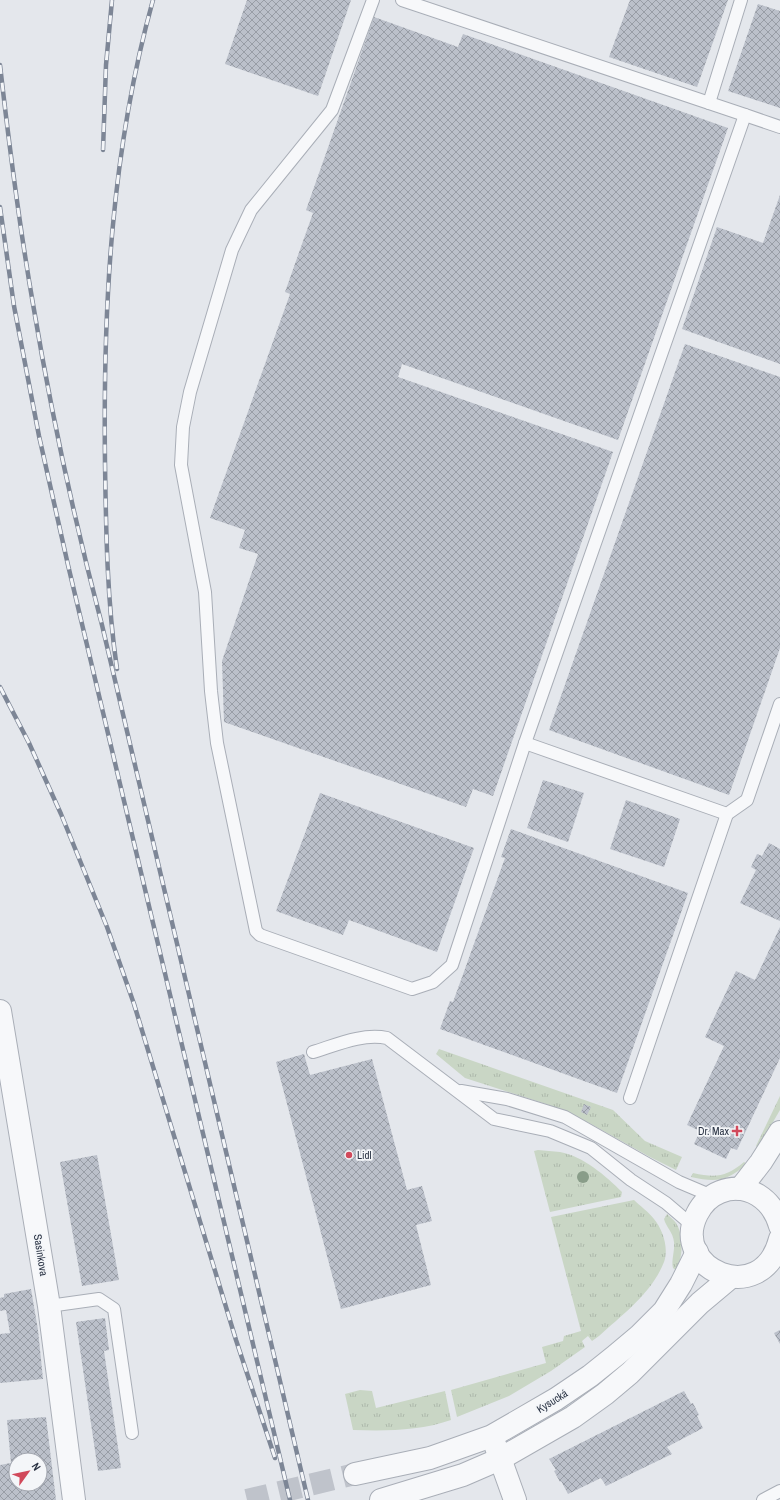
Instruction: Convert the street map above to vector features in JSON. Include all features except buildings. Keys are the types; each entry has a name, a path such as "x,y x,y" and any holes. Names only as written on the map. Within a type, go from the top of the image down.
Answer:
{"street":[{"name":"Sasinkova","path":"0,1011 50,1306 74,1500"},
{"path":"740,1189 761,1162 780,1132"},
{"path":"777,1218 780,1188"},
{"path":"777,1218 767,1201 759,1195 740,1189 721,1191 712,1196 699,1209 693,1226 692,1240 697,1252 705,1264 717,1273 731,1277 743,1277 772,1267 772,1259 778,1249 780,1239"},
{"name":"Kysucká","path":"354,1474 430,1458 492,1436 556,1399 590,1376 639,1336 664,1311 681,1284 697,1252"},
{"path":"381,1500 463,1475 500,1460 573,1417 630,1374 700,1303 731,1277"},
{"path":"492,1436 515,1500"}],"lane":[{"path":"372,0 332,110 251,210 232,250 190,392 183,427 181,465 205,592 211,691 217,743 256,930 260,935 412,989 433,982 452,965 525,743 745,115"},
{"path":"402,0 780,127"},
{"path":"709,103 742,0"},
{"path":"630,1098 727,814 747,800 780,704"},
{"path":"525,743 727,814"},
{"path":"313,1052 366,1036 387,1038 458,1090 494,1119 550,1131 591,1148 631,1180 666,1203 693,1226"},
{"path":"458,1090 507,1098 565,1117 679,1182 712,1196"},
{"path":"50,1306 99,1299 114,1309 132,1433"},
{"path":"763,1500 780,1491"}],"green space":[{"path":"439,1049 613,1110 645,1141 682,1157 676,1170 589,1123 549,1105 465,1078 436,1054"},
{"path":"780,1096 780,1110 758,1148 756,1146"},
{"path":"538,1150 569,1154 586,1162 622,1192 621,1197 550,1212 534,1151"},
{"path":"744,1162 747,1164 740,1170 721,1179 708,1180 691,1177 693,1173 708,1176 720,1175 732,1171"},
{"path":"634,1200 650,1214 657,1223 664,1239 666,1251 664,1262 659,1273 644,1294 627,1312 599,1336 592,1341 588,1336 582,1341 585,1347 551,1371 509,1396 457,1417 451,1390 546,1363 542,1347 563,1341 564,1336 581,1331 551,1217"},
{"path":"667,1214 676,1223 681,1235 682,1247 677,1271 673,1268 673,1238 664,1219"},
{"path":"360,1390 372,1391 376,1408 445,1391 451,1420 439,1424 415,1428 353,1430 345,1394"}],"tunnel":[{"path":"247,1500 355,1474"}],"railway":[{"path":"103,150 106,65 112,0"},
{"path":"117,669 109,592 106,515 105,405 108,288 112,230 128,114 139,57 153,0"},
{"path":"0,65 28,274 47,385 64,465 308,1500"},
{"path":"0,207 14,306 39,436 68,565 290,1500"},
{"path":"0,687 29,743 61,814 107,927 134,1004 236,1340 275,1458"}],"place":[{"name":"Dr. Max","path":"737,1131"},
{"name":"Lidl","path":"349,1155"}]}
